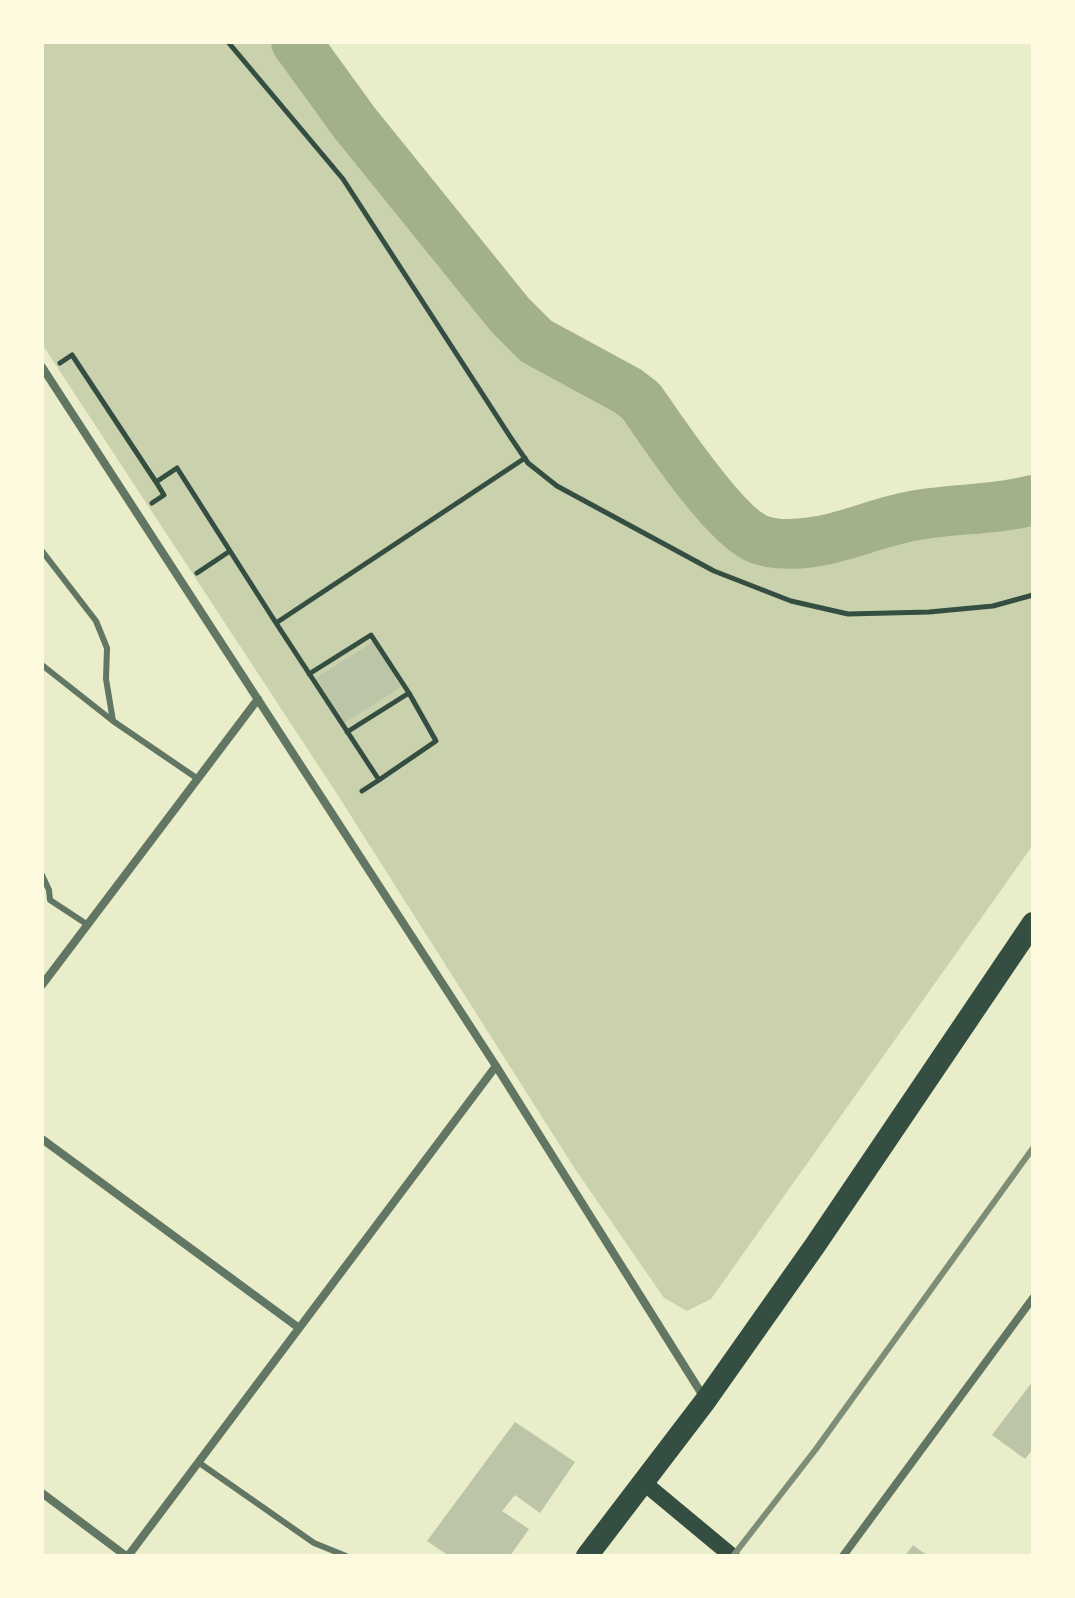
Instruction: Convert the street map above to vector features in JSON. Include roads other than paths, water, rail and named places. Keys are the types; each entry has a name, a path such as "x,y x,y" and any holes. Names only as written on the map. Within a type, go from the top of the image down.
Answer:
{"highway":[{"path":"587,1556 706,1400 816,1244 1033,923"}],"main road":[{"path":"643,1482 732,1556"}],"street":[{"path":"42,367 496,1066 706,1400"},
{"path":"42,985 258,699"},
{"path":"42,1493 127,1556 496,1066"},
{"path":"42,1139 299,1328"},
{"path":"843,1556 1033,1298"}],"lane":[{"path":"42,551 96,621 107,648 106,679 113,721"},
{"path":"42,665 113,721 198,779"},
{"path":"42,875 50,900 88,925"},
{"path":"198,1462 314,1543 346,1556"}],"waterway":[{"path":"296,42 354,122 510,315 536,341 641,401 712,498 744,530 758,539 780,544 804,543 830,539 907,517 1033,500"}],"railway":[{"path":"733,1556 816,1449 1033,1148"}]}
